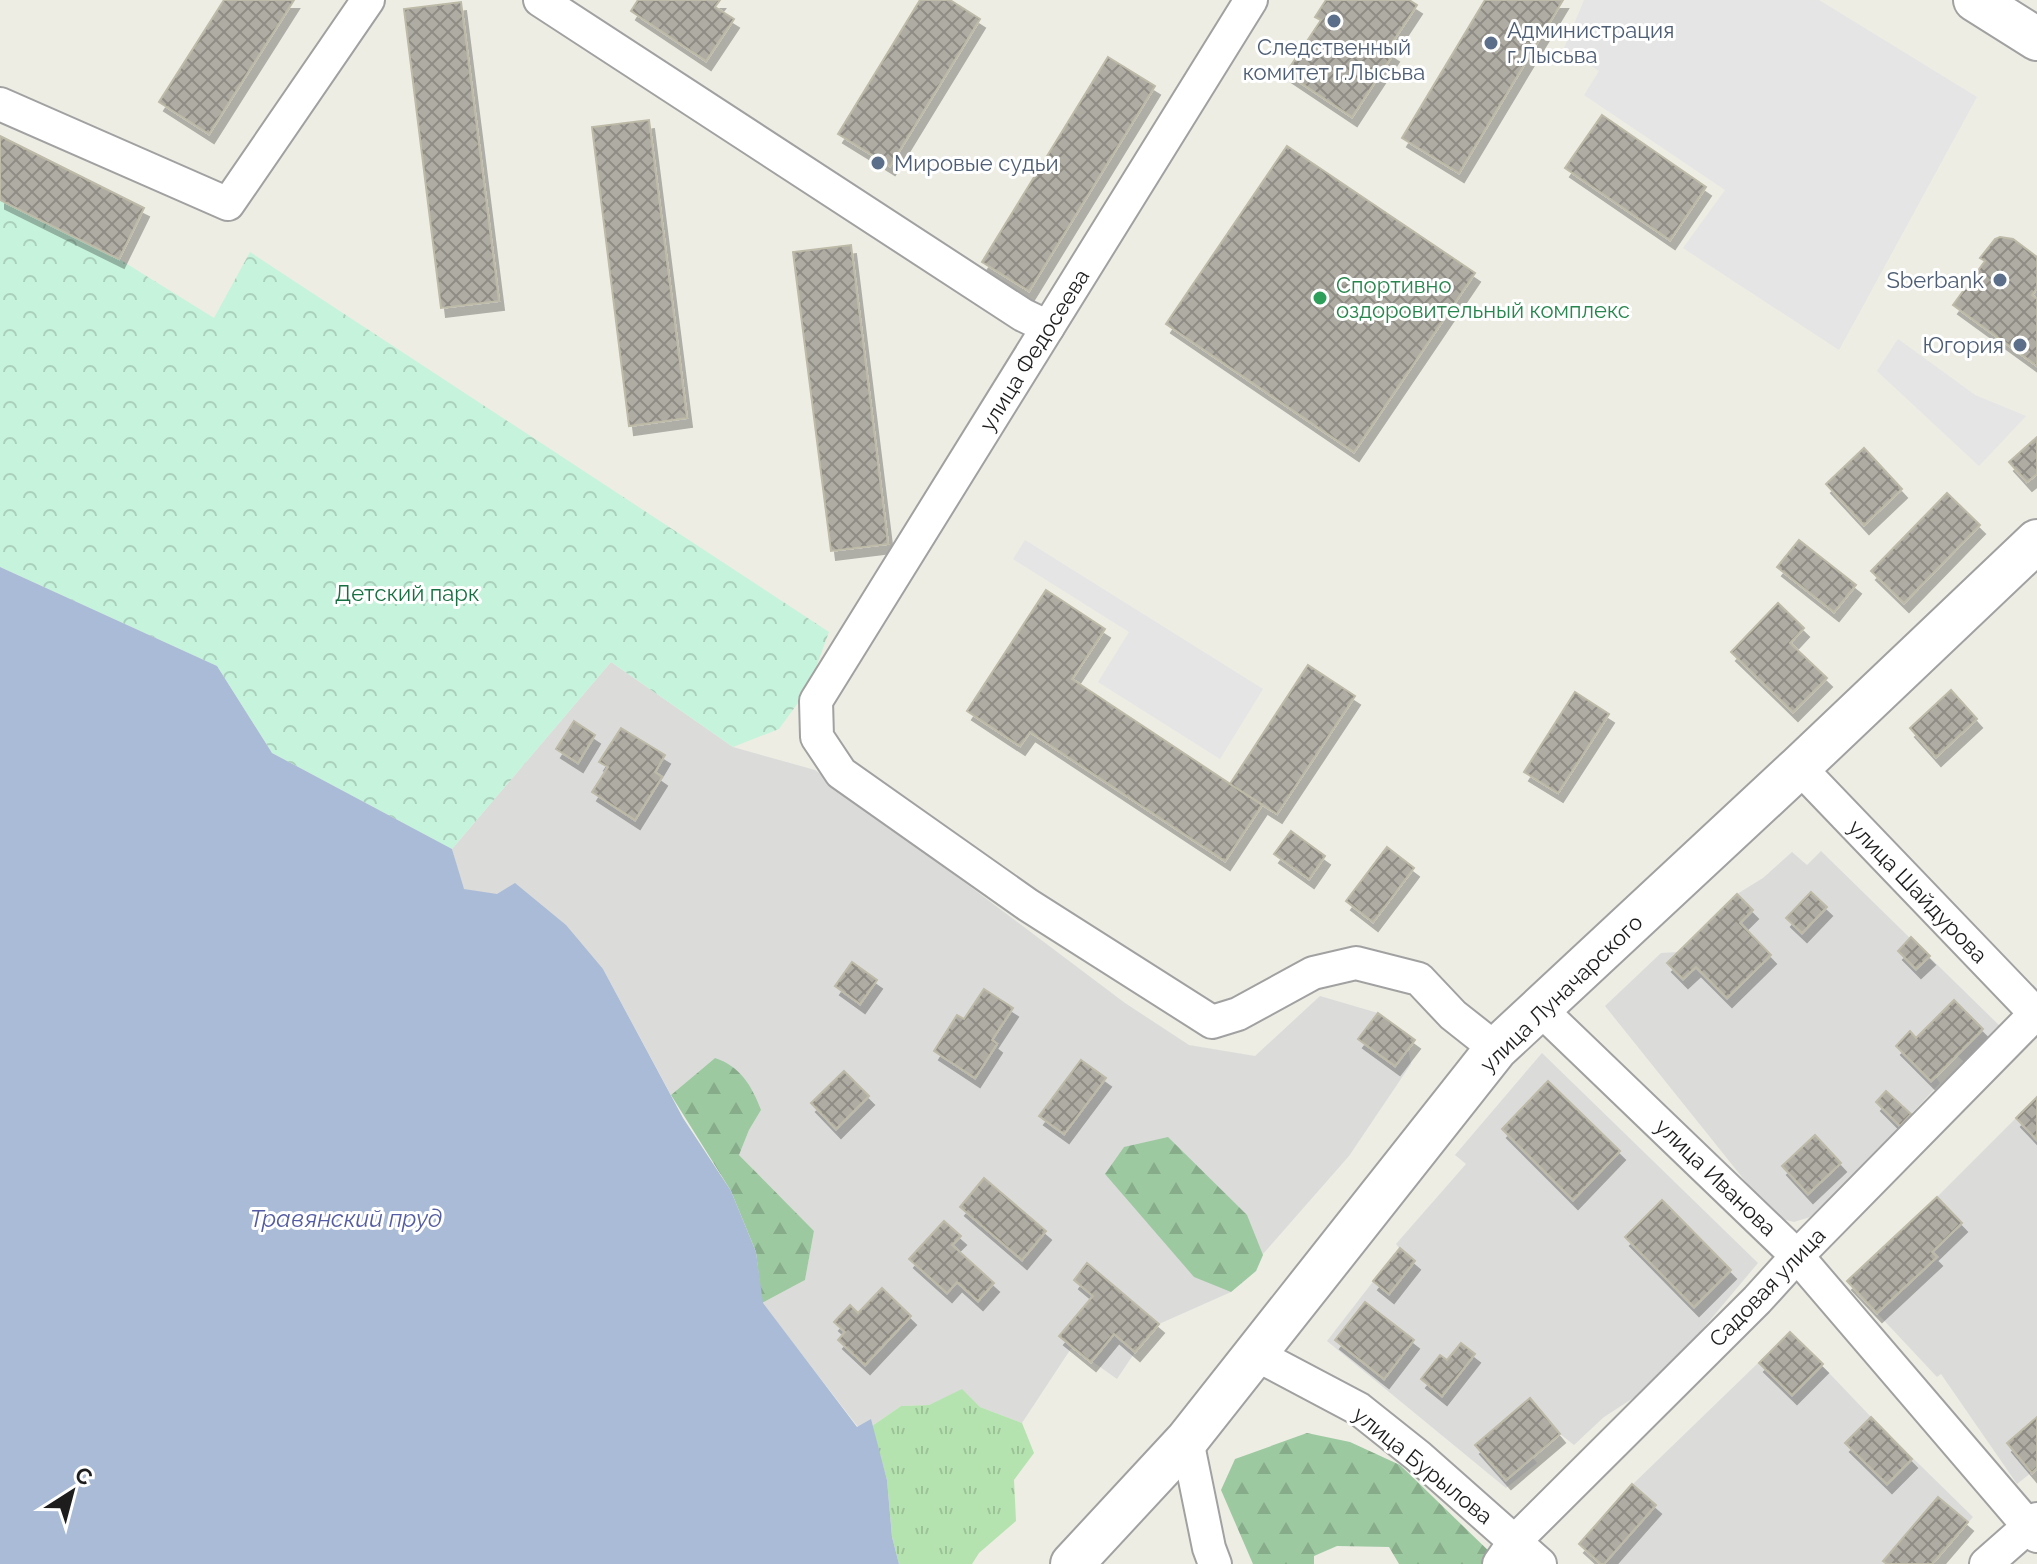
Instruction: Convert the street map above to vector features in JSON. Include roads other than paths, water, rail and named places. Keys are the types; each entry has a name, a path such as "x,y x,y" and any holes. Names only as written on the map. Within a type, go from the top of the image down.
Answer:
{"street":[{"path":"0,104 228,204 368,0"},
{"path":"540,0 1010,307 1048,327"},
{"name":"улица Федосеева","path":"1251,0 816,701 817,737 841,773 1028,905 1212,1022 1238,1014 1313,973 1356,963 1419,979 1453,1015 1496,1049"},
{"path":"1975,0 2037,39"},
{"name":"улица Луначарского","path":"1072,1564 1187,1440 1496,1049 2037,541"},
{"name":"улица Шайдурова","path":"1799,767 2037,1013"},
{"name":"улица Иванова","path":"1541,1010 1797,1256 2034,1527"},
{"name":"Садовая улица","path":"1507,1552 2037,1013"},
{"name":"улица Бурылова","path":"1255,1354 1359,1409 1507,1552 1540,1564"},
{"path":"1187,1440 1215,1564"},
{"path":"1986,1564 2034,1527"}],"water":[{"name":"Травянский пруд","path":"0,567 217,666 272,753 452,849 464,889 497,894 515,883 566,925 603,969 683,1118 731,1191 756,1252 763,1303 857,1427 871,1419 887,1480 892,1537 899,1564 0,1564"}],"place":[{"name":"Следственный комитет г.Лысьва","path":"1334,21"},
{"name":"Администрация г.Лысьва","path":"1491,43"},
{"name":"Мировые судьи","path":"878,163"},
{"name":"Sberbank","path":"2000,280"},
{"name":"Спортивно оздоровительный комплекс","path":"1320,298"},
{"name":"Югория","path":"2020,345"}],"park label":[{"name":"Детский парк","path":"407,593"}]}
